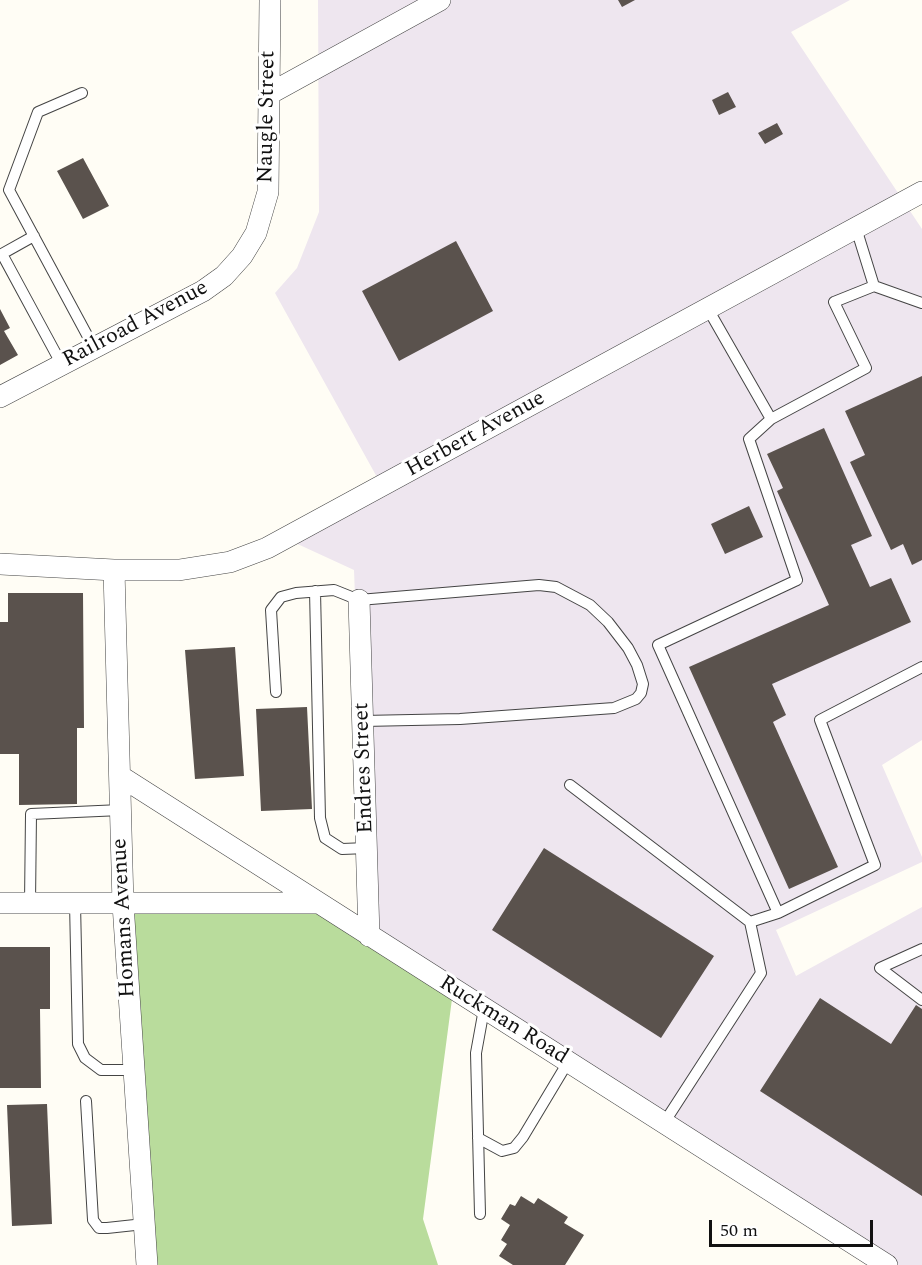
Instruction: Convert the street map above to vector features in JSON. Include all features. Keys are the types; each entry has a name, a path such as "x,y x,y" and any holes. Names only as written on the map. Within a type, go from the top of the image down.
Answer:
{"street":[{"name":"Naugle Street","path":"256,233 268,192 270,0"},
{"path":"269,94 440,0"},
{"name":"Herbert Avenue","path":"0,564 114,570 192,569 230,562 267,548 922,192"},
{"name":"Railroad Avenue","path":"0,397 203,291 224,276 242,256 256,233"},
{"name":"Homans Avenue","path":"114,570 123,904 147,1265"},
{"name":"Endres Street","path":"359,600 369,936"},
{"name":"Ruckman Road","path":"120,776 883,1264"},
{"path":"0,903 318,903"}],"lane":[{"path":"82,93 38,112 9,190 94,348"},
{"path":"856,228 874,285"},
{"path":"34,236 1,255 62,365"},
{"path":"778,913 658,645 797,580 749,439 771,419 866,368 834,302 874,285 922,303"},
{"path":"708,309 771,419"},
{"path":"276,692 271,610 281,597 296,593 334,590 359,600 539,585 556,587 590,605 608,622 628,648 643,684 641,693 636,699 614,708 460,719 363,721"},
{"path":"315,591 320,818 325,838 342,849 367,849"},
{"path":"750,922 778,913 875,865 820,720 922,667"},
{"path":"570,785 750,922 761,974 664,1123"},
{"path":"30,903 31,814 120,810"},
{"path":"75,903 78,1044 85,1058 101,1070 134,1070"},
{"path":"922,949 880,968 922,1000"},
{"path":"480,1214 476,1053 484,1009"},
{"path":"478,1138 502,1151 514,1148 568,1062"},
{"path":"86,1101 93,1220 99,1228 144,1224"}],"shaded area":[{"path":"318,0 850,0 791,32 922,229 922,740 882,765 922,857 922,862 776,930 796,976 922,907 922,1265 867,1265 368,947 354,570 291,541 378,479 275,293 297,268 319,212"}],"green space":[{"path":"317,913 452,999 423,1219 438,1265 147,1265 128,914"}],"building":[{"path":"618,0 635,0 622,7"},
{"path":"728,92 736,107 719,115 712,100"},
{"path":"777,123 783,134 765,144 758,133"},
{"path":"83,158 109,206 83,219 57,171"},
{"path":"456,241 493,311 399,361 362,291"},
{"path":"0,309 10,328 4,331 18,355 0,365"},
{"path":"922,376 922,560 912,565 903,544 891,550 850,462 865,455 845,411"},
{"path":"824,428 872,536 851,545 870,587 891,578 911,622 772,684 786,715 773,722 838,867 789,889 689,667 829,605 777,491 783,488 767,454"},
{"path":"749,506 763,537 725,554 711,524"},
{"path":"8,593 83,593 84,728 77,728 77,804 19,805 19,754 0,754 0,622 8,622"},
{"path":"235,647 244,776 195,779 185,650"},
{"path":"307,707 312,809 261,811 256,709"},
{"path":"544,848 714,956 661,1038 492,930"},
{"path":"0,947 50,947 50,1009 40,1009 41,1088 0,1088"},
{"path":"820,998 891,1044 916,1005 922,1009 922,1196 760,1091"},
{"path":"47,1104 52,1224 12,1226 7,1105"},
{"path":"521,1196 534,1204 538,1198 568,1217 564,1223 584,1235 565,1265 513,1265 499,1256 507,1244 501,1240 510,1225 501,1219 510,1204 515,1206"}]}
